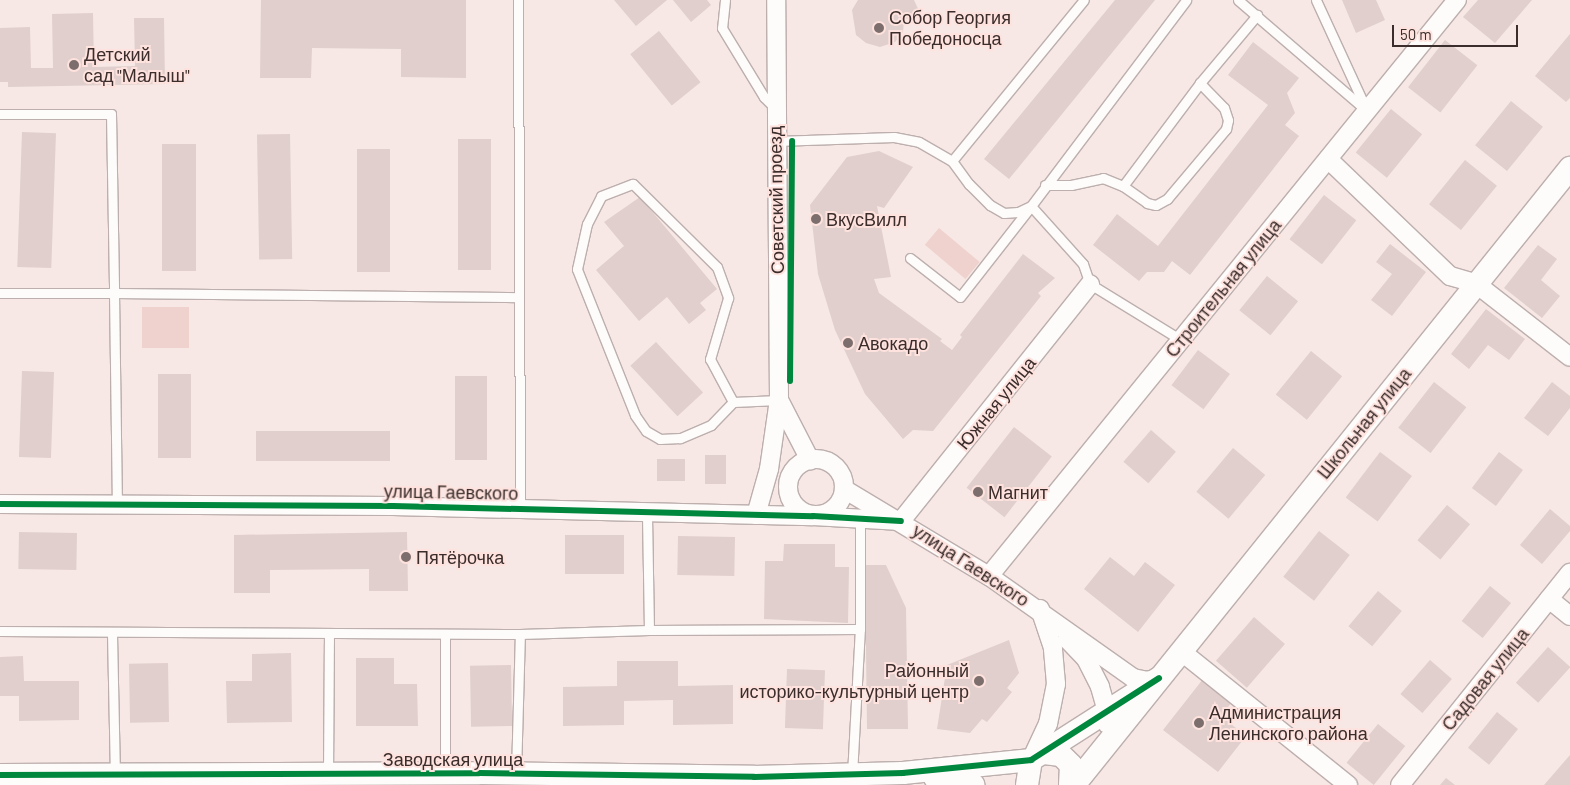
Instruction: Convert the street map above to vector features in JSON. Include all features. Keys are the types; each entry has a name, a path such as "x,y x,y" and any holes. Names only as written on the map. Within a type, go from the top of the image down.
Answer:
{"street":[{"name":"Советский проезд","path":"756,515 769,469 779,400 775,141 776,0"},
{"name":"Строительная улица","path":"989,576 1457,0"},
{"path":"1328,158 1450,276 1476,283 1570,357"},
{"name":"Школьная улица","path":"1159,678 1182,652 1570,168"},
{"name":"Южная улица","path":"901,521 1090,284"},
{"name":"Советский проезд","path":"779,400 810,460"},
{"path":"769,469 801,512 813,516 824,515 840,503 844,489 840,473 832,465 810,460 798,466 790,475 788,494"},
{"name":"улица Гаевского","path":"844,489 901,521 1040,610"},
{"path":"756,515 788,494"},
{"name":"улица Гаевского","path":"0,504 520,509 813,516 901,521"},
{"name":"Садовая улица","path":"1400,785 1570,573"},
{"path":"1549,599 1570,616"},
{"path":"1040,610 1133,678 1147,681 1159,678"},
{"path":"1040,610 1086,659 1100,687 1107,711 1106,746"},
{"path":"1027,785 1048,724 1056,684 1053,648 1040,610"},
{"path":"1182,652 1270,715 1348,785"},
{"path":"1038,756 1159,678"},
{"path":"1072,785 1106,746 1159,678"},
{"path":"907,773 1038,756 1061,755 1071,764 1072,785"},
{"path":"907,773 970,785"},
{"name":"Заводская улица","path":"0,775 328,774 381,780 445,774 516,779 753,781 852,779 907,773"}],"lane":[{"path":"518,0 520,509"},
{"path":"725,0 722,28 764,97 775,108"},
{"path":"952,161 1084,0"},
{"path":"910,258 960,297 1186,0"},
{"path":"1238,0 1367,111"},
{"path":"1316,0 1367,111"},
{"path":"1123,186 1200,83 1257,15"},
{"path":"1045,185 1071,185 1103,178 1123,186 1146,203 1156,205 1167,199 1226,129 1228,120 1224,108 1200,83"},
{"path":"0,114 111,114 117,505"},
{"path":"775,141 894,137 919,142 952,161 969,184 990,205 1004,213 1018,212 1031,206"},
{"path":"733,402 710,359 728,298 718,267 633,184 601,196 587,224 577,269 635,416 646,431 660,439 680,438 711,425 733,402 779,400"},
{"path":"1031,206 1083,264 1090,284 1181,340"},
{"path":"0,293 519,297"},
{"path":"646,512 649,630"},
{"path":"852,779 860,629 860,518"},
{"path":"0,631 112,634 520,634 649,630 860,629"},
{"path":"112,634 115,775"},
{"path":"328,774 329,634"},
{"path":"445,634 445,774"},
{"path":"516,779 520,634"}],"shaded area":[{"path":"939,228 980,262 965,279 925,245"},
{"path":"142,307 189,307 189,348 142,348"}],"building":[{"path":"261,0 466,0 466,78 401,77 401,49 312,48 311,78 260,78"},
{"path":"614,0 667,0 636,26"},
{"path":"673,0 707,0 711,5 691,22"},
{"name":"Собор Георгия Победоносца","path":"858,0 914,0 920,13 904,20 903,32 895,42 880,47 866,43 856,35 852,10"},
{"path":"1115,0 1155,0 1009,179 984,159"},
{"path":"1342,0 1376,0 1385,20 1356,33"},
{"path":"1478,0 1532,0 1495,43 1463,17"},
{"path":"93,13 94,67 135,66 134,18 164,18 165,84 8,87 8,82 0,82 0,28 30,27 31,68 53,68 52,14"},
{"path":"659,31 701,82 672,106 630,54"},
{"path":"1570,34 1570,98 1566,102 1535,76"},
{"path":"1445,40 1477,65 1440,113 1408,87"},
{"path":"1253,42 1299,78 1287,93 1295,113 1285,125 1299,136 1190,275 1172,261 1164,272 1147,272 1139,281 1093,245 1117,214 1158,246 1268,105 1228,75"},
{"path":"1511,101 1543,127 1507,171 1475,145"},
{"path":"1391,109 1422,134 1387,178 1356,153"},
{"path":"22,132 56,133 51,268 17,267"},
{"path":"290,134 292,259 259,260 257,135"},
{"path":"458,139 491,139 491,270 458,270"},
{"path":"162,144 196,144 196,271 162,271"},
{"path":"357,149 390,149 390,272 357,272"},
{"path":"879,151 913,167 884,208 877,206 891,277 874,279 879,293 942,339 940,341 952,350 962,337 960,335 1023,254 1055,278 1038,293 1041,296 933,431 913,430 903,439 865,394 835,330 818,274 810,205 847,157"},
{"path":"1465,160 1497,186 1461,230 1429,204"},
{"path":"1324,195 1356,220 1322,264 1290,239"},
{"path":"640,197 717,289 700,303 706,310 689,324 667,297 639,321 596,270 624,246 604,222"},
{"path":"1390,244 1426,272 1392,316 1371,300 1392,274 1376,262"},
{"path":"1538,245 1557,259 1541,280 1560,296 1542,318 1504,288"},
{"path":"1267,276 1298,301 1270,335 1239,310"},
{"path":"1486,309 1525,339 1509,360 1488,345 1469,369 1451,354"},
{"path":"656,342 703,392 677,416 630,366"},
{"path":"1198,350 1230,374 1203,409 1172,385"},
{"path":"1311,351 1342,376 1307,420 1276,395"},
{"path":"22,371 54,372 51,458 19,457"},
{"path":"158,374 191,374 191,458 158,458"},
{"path":"455,376 487,376 487,460 455,460"},
{"path":"1434,382 1466,407 1431,453 1398,428"},
{"path":"1552,382 1570,396 1570,408 1548,436 1524,418"},
{"path":"1014,427 1052,457 1004,517 967,488"},
{"path":"1151,430 1176,452 1148,483 1123,462"},
{"path":"256,431 390,431 390,461 256,461"},
{"path":"1233,448 1265,475 1229,519 1196,492"},
{"path":"1380,452 1412,476 1378,522 1346,498"},
{"path":"1499,452 1523,470 1496,506 1472,488"},
{"path":"705,455 726,455 726,484 705,484"},
{"path":"657,459 685,459 685,481 657,481"},
{"path":"1447,505 1470,524 1440,560 1417,540"},
{"path":"1550,509 1570,526 1570,531 1542,564 1520,545"},
{"path":"1319,531 1350,555 1314,601 1283,577"},
{"path":"19,532 77,533 76,570 18,569"},
{"path":"407,532 408,591 369,591 369,569 270,570 270,593 234,593 234,535"},
{"path":"565,535 624,535 624,574 565,574"},
{"path":"678,536 735,537 734,576 677,575"},
{"path":"784,544 835,544 835,567 849,567 848,623 764,619 765,561 783,561"},
{"path":"1110,557 1134,576 1145,562 1175,585 1138,632 1084,589"},
{"path":"865,565 886,565 906,608 908,729 867,729"},
{"path":"1490,586 1511,603 1483,638 1462,621"},
{"path":"1378,591 1402,611 1372,646 1348,626"},
{"path":"1254,617 1285,644 1247,688 1216,661"},
{"name":"Районный историко-культурный центр","path":"1009,640 1019,673 1007,688 1012,692 987,722 982,719 970,733 937,729 947,665"},
{"path":"1548,647 1570,667 1538,703 1516,683"},
{"path":"291,653 292,722 227,723 226,681 252,681 252,654"},
{"path":"23,656 24,681 79,681 79,720 19,721 19,696 0,696 0,657"},
{"path":"356,658 394,658 394,684 417,684 418,726 356,726"},
{"path":"1430,660 1452,679 1422,713 1400,694"},
{"path":"617,661 678,661 678,686 733,685 733,724 673,725 673,700 624,701 624,725 563,726 563,687 617,686"},
{"path":"168,663 169,722 130,723 129,664"},
{"path":"511,665 512,726 471,727 470,666"},
{"path":"787,669 825,670 823,729 785,728"},
{"name":"Администрация Ленинского района","path":"1203,679 1232,702 1221,716 1246,736 1218,772 1163,730"},
{"path":"1497,712 1518,729 1489,765 1468,748"},
{"path":"1378,724 1405,746 1374,785 1347,763"},
{"path":"1570,755 1570,785 1544,785"},
{"path":"1446,778 1455,785 1440,785"}],"cycle path":[{"path":"790,381 792,141"},
{"path":"0,504 393,506 813,516 901,521"},
{"path":"0,775 479,773 754,777 903,773 1031,760 1159,678"}],"place":[{"name":"Собор Георгия Победоносца","path":"879,28"},
{"name":"Детский сад \"Малыш\"","path":"74,65"},
{"name":"ВкусВилл","path":"816,219"},
{"name":"Авокадо","path":"848,343"},
{"name":"Магнит","path":"978,492"},
{"name":"Пятёрочка","path":"406,557"},
{"name":"Районный историко-культурный центр","path":"979,681"},
{"name":"Администрация Ленинского района","path":"1199,723"}]}
